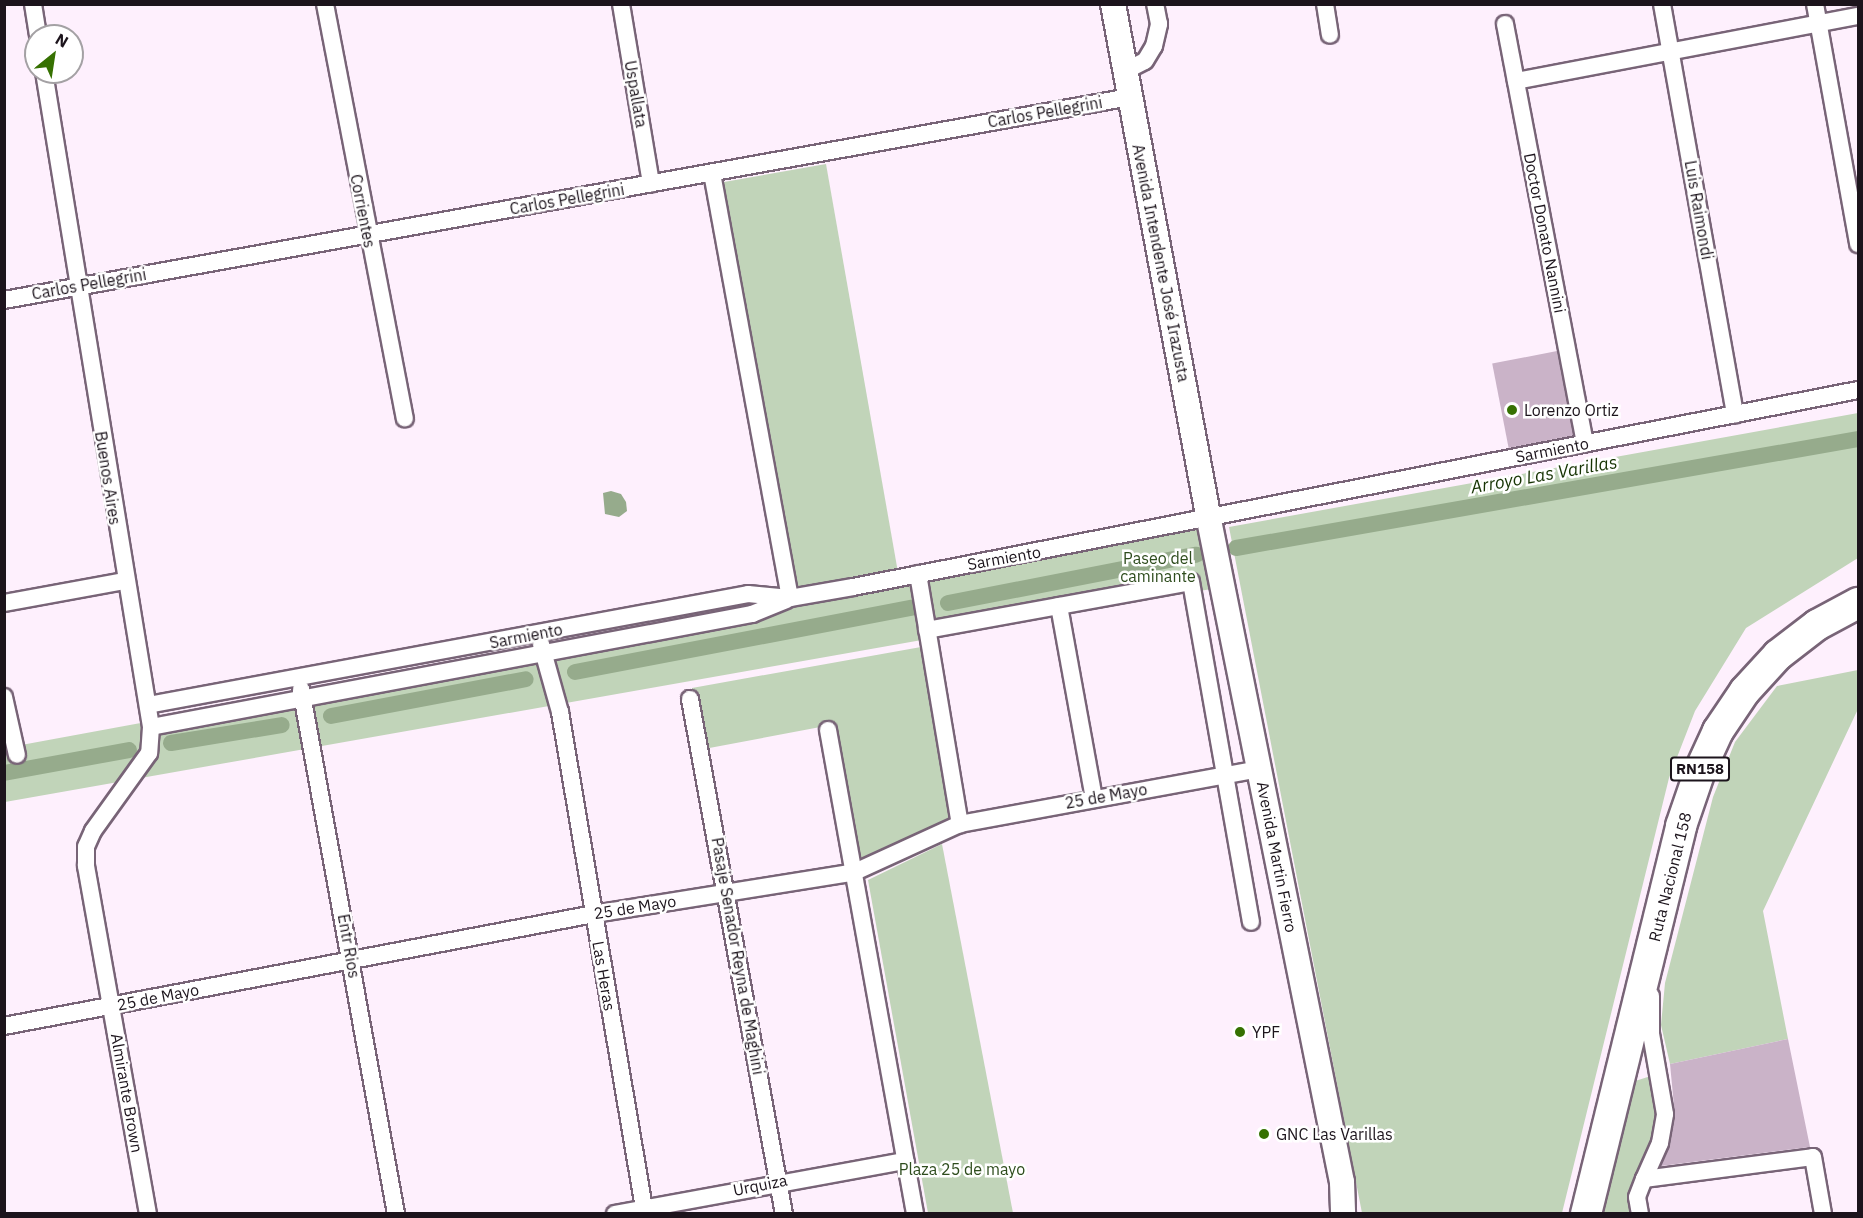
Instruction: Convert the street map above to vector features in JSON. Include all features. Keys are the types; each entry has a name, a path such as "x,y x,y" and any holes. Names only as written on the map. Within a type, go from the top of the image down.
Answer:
{"highway":[{"name":"Ruta Nacional 158","path":"1586,1214 1681,826 1701,768 1718,731 1745,691 1778,655 1817,625 1858,603"}],"main road":[{"name":"Avenida Intendente José Irazusta","path":"1113,4 1209,520"},
{"name":"Avenida Martin Fierro","path":"1209,520 1345,1207"}],"street":[{"path":"33,4 36,24"},
{"name":"Corrientes","path":"325,4 405,418"},
{"name":"Uspallata","path":"621,4 651,184"},
{"path":"1125,71 1145,61 1154,46 1159,24 1155,4"},
{"path":"1325,4 1330,35"},
{"name":"Luis Raimondi","path":"1662,4 1735,415"},
{"path":"1815,4 1858,244"},
{"path":"1516,81 1858,16"},
{"name":"Doctor Donato Nannini","path":"1505,24 1585,443"},
{"name":"Buenos Aires","path":"46,84 124,581 148,705 150,739"},
{"name":"Carlos Pellegrini","path":"4,300 1130,97"},
{"path":"150,739 302,698 752,614 790,598 712,173"},
{"name":"Sarmiento","path":"148,705 748,594 790,598 1209,520 1858,390"},
{"path":"918,574 960,824"},
{"path":"4,603 124,581"},
{"path":"927,630 1191,582 1251,922"},
{"path":"1059,606 1094,798"},
{"name":"Las Heras","path":"538,634 560,712 645,1211"},
{"name":"Entr Rios","path":"299,678 396,1214"},
{"path":"4,697 17,755"},
{"name":"Pasaje Senador Reyna de Maghini","path":"690,699 728,892 784,1214"},
{"path":"828,730 915,1214"},
{"name":"Almirante Brown","path":"148,1214 86,866 86,847 93,831 150,739"},
{"name":"25 de Mayo","path":"4,1026 351,958 594,914 855,872 960,824 1259,769"},
{"path":"1638,1205 1644,1179 1660,1143 1665,1114 1649,1013 1651,956"},
{"path":"1625,1056 1656,1060"},
{"path":"1644,1179 1813,1157 1823,1214"},
{"name":"Urquiza","path":"615,1214 645,1211 778,1181 905,1161"}],"green space":[{"path":"826,164 898,572 794,590 723,182"},
{"path":"1858,413 1858,558 1746,628 1695,711 1669,778 1562,1213 1362,1213 1229,527"},
{"name":"Paseo del caminante","path":"1200,528 1211,589 5,802 5,748"},
{"path":"921,647 951,818 859,864 831,725 704,749 692,688"},
{"path":"1858,670 1858,709 1763,911 1788,1039 1670,1064 1661,1025 1665,983 1713,797 1735,742 1777,686"},
{"name":"Plaza 25 de mayo","path":"942,844 1013,1213 928,1213 868,880"},
{"path":"1654,1075 1659,1102 1657,1130 1632,1213 1601,1214 1632,1082"}],"shaded area":[{"path":"611,491 621,494 626,502 627,511 619,517 605,514 603,493"}],"building":[{"path":"1557,351 1573,435 1509,448 1492,364"},
{"path":"1788,1039 1810,1147 1661,1166 1670,1145 1675,1116 1670,1064"}],"waterway":[{"name":"Arroyo Las Varillas","path":"1236,548 1858,439"},
{"path":"948,603 1196,555"},
{"path":"575,672 912,608"},
{"path":"331,716 526,679"},
{"path":"171,743 282,725"},
{"path":"4,773 129,750"}],"place":[{"name":"Lorenzo Ortiz","path":"1512,410"},
{"name":"YPF","path":"1240,1032"},
{"name":"GNC Las Varillas","path":"1264,1134"}]}
